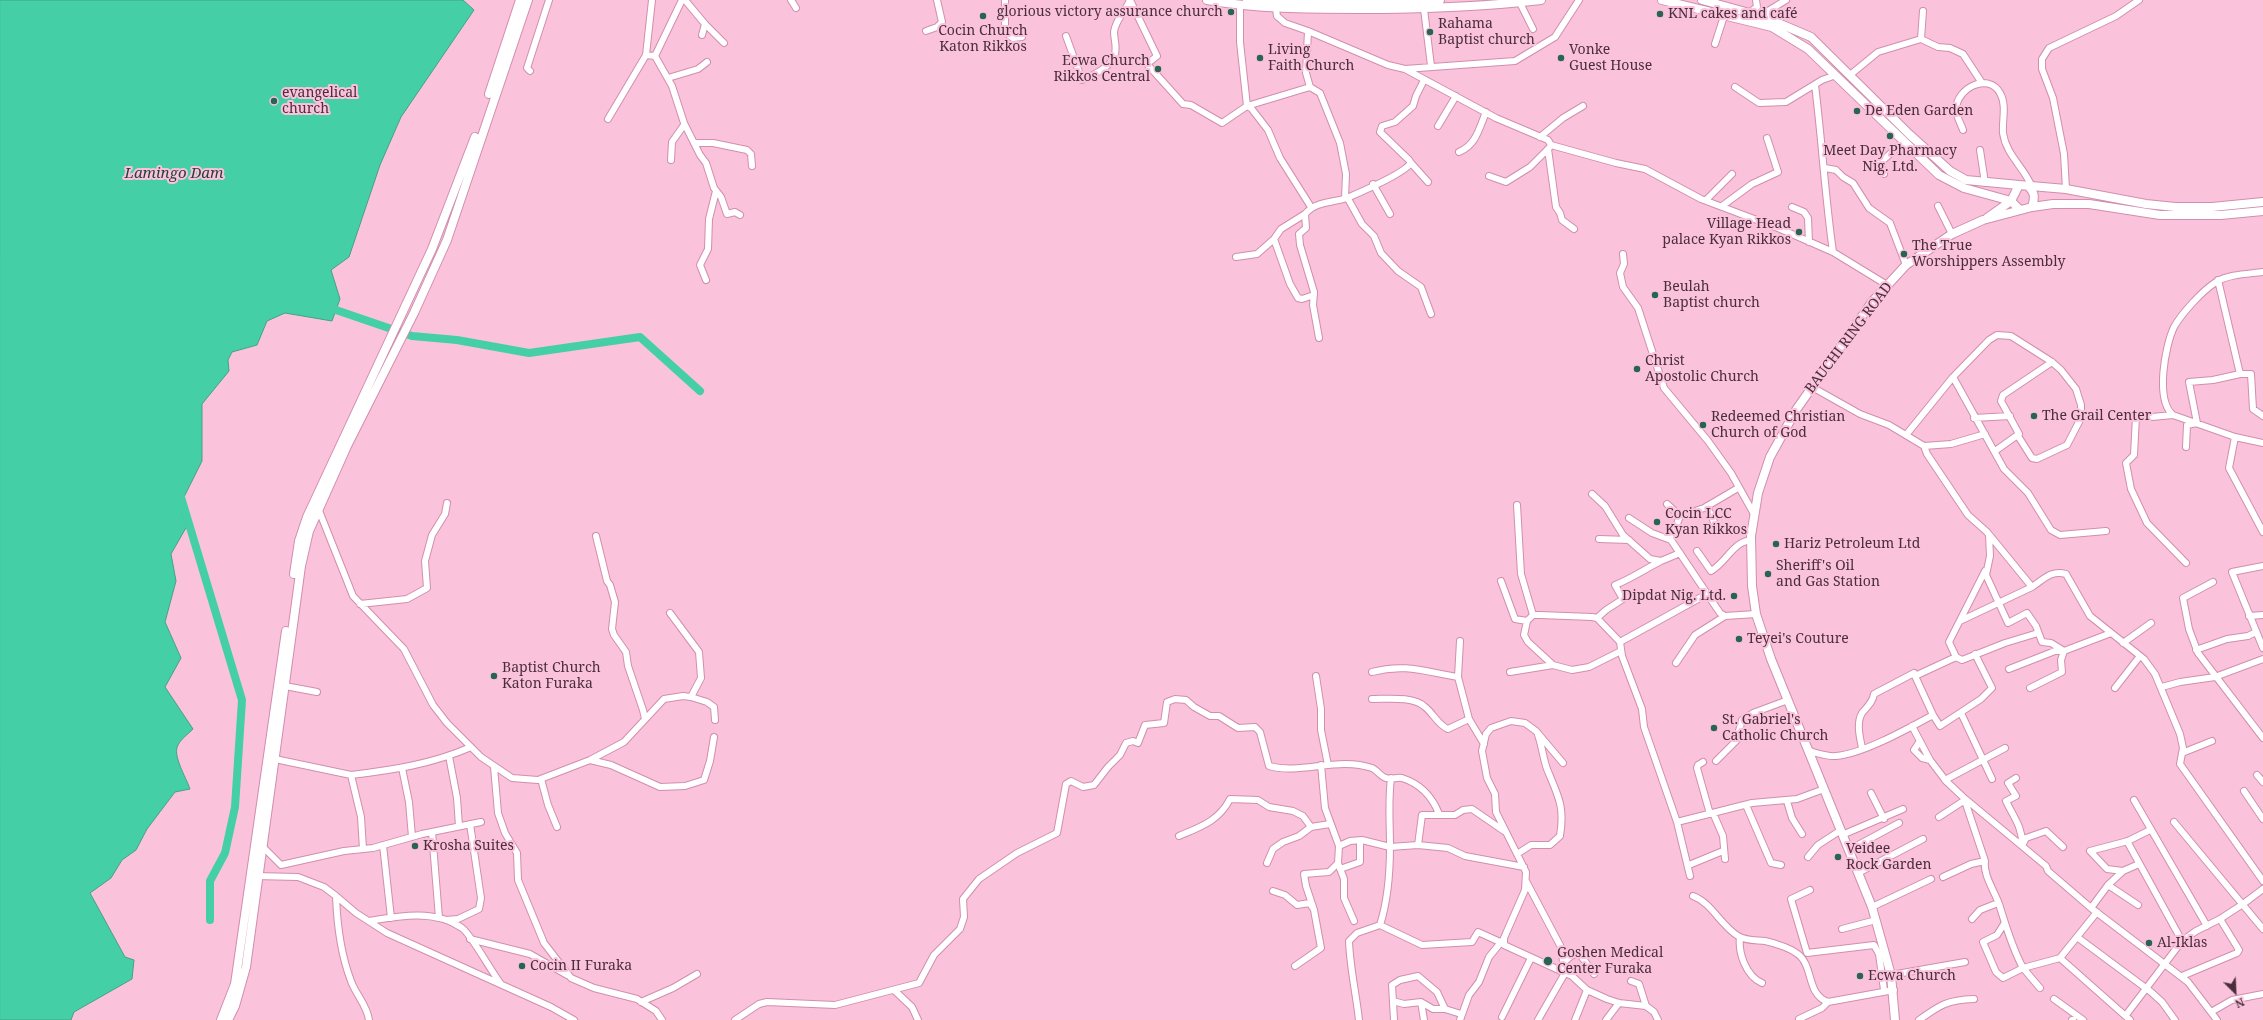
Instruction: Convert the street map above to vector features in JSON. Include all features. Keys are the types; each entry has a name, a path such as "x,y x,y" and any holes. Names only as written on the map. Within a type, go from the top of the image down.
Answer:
{"main road":[{"path":"228,1020 235,1006 246,967 254,876 262,846 301,566 309,531 318,508 392,347 405,308 432,249 472,143 520,0"},
{"path":"221,1020 235,984 254,876 299,541 307,517 392,347 414,313 458,210 473,159 528,0"},
{"path":"1207,0 1240,6 1277,4 1432,2 1440,0"},
{"path":"1247,0 1277,4 1424,9 1520,3 1541,0"},
{"path":"1662,0 1772,27 1808,49 1939,175 1952,183 1980,193 2011,200 2020,210"},
{"path":"1706,1 1764,17 1811,37 1909,134 1950,171 1966,180 2066,190 2146,204 2175,207 2212,207 2263,202"},
{"name":"BAUCHI RING ROAD","path":"1983,220 2011,200 2019,185"},
{"path":"2030,186 2035,198 2032,207"},
{"path":"1980,193 1996,202 1998,209"},
{"name":"BAUCHI RING ROAD","path":"1895,1020 1892,975 1872,907 1788,700 1756,614 1752,586 1752,540 1754,514 1770,457 1794,413 1872,302 1906,265 1952,234 1983,220 2032,207 2089,204 2160,215 2182,216 2263,212"}],"street":[{"path":"530,71 528,68 549,0"},
{"path":"608,119 646,55 652,0"},
{"path":"655,56 682,0"},
{"path":"685,0 705,24 724,43"},
{"path":"791,0 796,8"},
{"path":"926,31 937,27 942,22 937,0"},
{"path":"1005,0 1005,32 1013,38 1022,37"},
{"path":"1405,69 1515,61 1555,37 1579,0"},
{"path":"1750,13 1757,7 1756,0"},
{"path":"1764,17 1768,11 1786,0"},
{"path":"2066,190 2064,154 2054,98 2042,69 2042,59 2049,48 2116,16 2139,0"},
{"path":"1066,36 1082,80 1099,73 1114,58 1116,42 1114,32 1122,12 1129,1"},
{"path":"1129,1 1157,56 1147,64 1183,104 1191,105 1222,123 1248,106 1310,87"},
{"path":"1520,3 1533,29"},
{"path":"1277,4 1277,16 1285,23 1308,31 1388,65 1405,69 1486,112 1548,140 1556,207 1562,220 1574,229"},
{"path":"1240,6 1240,42 1248,106 1268,130 1280,158 1311,207"},
{"path":"1424,9 1431,66"},
{"path":"1921,39 1923,11"},
{"path":"1715,44 1724,16"},
{"path":"702,35 705,24"},
{"path":"1308,31 1306,73 1310,87 1320,93 1340,143 1346,174 1346,198 1362,224 1374,236 1382,253 1398,271 1421,287 1431,314"},
{"path":"1850,75 1878,52 1921,39 1938,47 1950,48 1963,54 1982,83 2000,93 2004,105 2005,139 2012,159 2028,177 2030,186"},
{"path":"646,55 655,56"},
{"path":"655,56 668,78 678,100 684,124 706,163 716,191 721,197 727,214 735,212 740,215"},
{"path":"668,78 698,69 707,62"},
{"path":"1735,87 1760,103 1786,102 1822,80 1836,75"},
{"path":"1424,80 1413,106 1395,122 1382,126 1380,132 1411,162 1428,182"},
{"path":"1963,130 1956,110 1961,94 1970,87 1982,83"},
{"path":"1815,85 1825,168 1824,188 1833,252"},
{"path":"1438,126 1456,96"},
{"path":"1540,136 1563,118 1582,106"},
{"path":"1459,152 1469,148 1474,141 1486,112"},
{"path":"671,160 672,142 684,124"},
{"path":"1722,206 1752,184 1778,172 1767,138"},
{"path":"1884,174 1880,163 1903,142"},
{"path":"694,143 713,143 747,150 751,154 752,166"},
{"path":"1489,176 1506,182 1530,168 1550,147"},
{"path":"1550,147 1645,169 1706,200 1833,252 1887,285"},
{"path":"1980,150 1985,183"},
{"path":"1236,257 1257,254 1274,239 1281,229 1305,214 1311,207 1346,198 1373,184 1394,176 1411,162"},
{"path":"1825,168 1836,170 1843,178 1853,183 1869,208 1890,223 1906,265"},
{"path":"1706,200 1732,174"},
{"path":"1373,184 1390,214"},
{"path":"706,280 700,265 708,249 709,219 716,191"},
{"path":"1938,206 1952,234"},
{"path":"1792,207 1804,212 1808,218 1809,242"},
{"path":"1305,214 1306,228 1300,234 1300,245 1314,295 1312,306 1319,338"},
{"path":"1274,239 1290,284 1298,298 1314,295"},
{"path":"1623,254 1624,264 1620,273 1623,287 1638,308 1664,388 1708,441 1754,514"},
{"path":"2263,272 2228,277 2218,280 2186,311 2174,328 2166,351 2163,389 2167,406 2173,414 2235,437 2263,443"},
{"path":"2218,280 2240,374"},
{"path":"1906,435 1953,377 1988,340 2001,335 2011,336 2052,362 2076,389 2081,405 2081,418 2067,445 2037,459 2032,458 2018,436 2019,434 2001,401 2003,395 2052,362"},
{"path":"2197,424 2188,382 2213,380 2240,374 2251,374 2253,409 2263,416"},
{"path":"1953,377 1974,418 1985,434 2004,469 2028,493 2054,533 2065,535 2106,531"},
{"path":"1812,387 1860,414 1889,425 1924,446 1968,515 1990,536 2032,587"},
{"path":"2173,414 2152,418 2136,416 2134,455 2126,463 2132,489 2146,523 2186,563"},
{"path":"1974,418 2010,416"},
{"path":"2186,447 2187,425 2197,424"},
{"path":"1924,446 1951,444 1985,434"},
{"path":"1995,451 2018,436"},
{"path":"2235,437 2229,468 2263,532"},
{"path":"1671,540 1680,516 1707,506 1738,488"},
{"path":"1592,494 1605,506 1612,520 1629,540 1650,559 1661,561"},
{"path":"360,604 407,599 427,588 425,561 432,535 446,514 447,502"},
{"path":"1667,504 1680,516"},
{"path":"1517,505 1521,574 1533,616"},
{"path":"1707,506 1714,522"},
{"path":"318,508 339,565 353,596 404,649 433,705 447,723 494,767 512,778 542,779 590,760 624,742 664,699 683,696 707,702 714,707 715,720"},
{"path":"1629,518 1652,533 1671,540 1707,594 1725,616"},
{"path":"596,536 607,581 610,585 615,602 612,629 614,635 626,652 628,666 645,720"},
{"path":"1990,536 1990,556 1986,575 2008,623 2027,613 2036,626 2042,642 2051,643 2064,651"},
{"path":"1598,540 1629,540"},
{"path":"1697,552 1711,571 1716,568 1739,543 1752,540"},
{"path":"1553,665 1528,642 1524,635 1527,621 1533,616 1597,618 1606,610 1623,600 1614,585 1629,580 1642,570 1680,553"},
{"path":"2263,566 2232,572 2263,648"},
{"path":"1987,567 1949,642 1956,657 1962,660 1975,654 2038,633"},
{"path":"1960,621 1999,604 2032,587 2052,573 2058,572 2066,574 2090,616 2140,656 2155,674 2162,687 2180,734 2182,753 2180,764 2263,881"},
{"path":"1501,581 1515,619 1527,621"},
{"path":"2213,582 2183,598 2189,629 2196,650 2215,677 2263,738"},
{"path":"1620,642 1707,594"},
{"path":"670,613 698,652 701,678 691,697"},
{"path":"1676,663 1695,635 1725,616 1756,614"},
{"path":"2249,616 2263,615"},
{"path":"1597,618 1620,642 1621,650 1642,709 1644,726 1677,822 1689,865 1690,876"},
{"path":"2123,643 2151,623"},
{"path":"2196,650 2228,639 2248,636 2256,632"},
{"path":"2009,669 2055,651 2064,651 2111,633"},
{"path":"1460,641 1458,677 1469,718 1484,744"},
{"path":"1510,672 1553,665 1572,670 1589,668 1621,650"},
{"path":"2030,688 2062,672 2061,660 2064,651"},
{"path":"1862,748 1859,727 1861,715 1873,700 1874,694 1914,673 1933,715 1940,726 1981,699 1992,688 1975,654"},
{"path":"2115,688 2140,656"},
{"path":"1915,676 1956,657"},
{"path":"2162,687 2180,682 2215,677 2263,658"},
{"path":"1372,672 1393,667 1458,677"},
{"path":"1316,676 1321,709 1321,730 1328,765"},
{"path":"285,686 318,692"},
{"path":"1372,698 1418,702 1425,706 1441,726 1448,729 1469,718"},
{"path":"735,1020 759,1004 767,1002 835,1006 919,983 934,955 960,928 964,917 963,899 979,879 1017,853 1057,833 1066,784 1071,780 1083,787 1094,785 1108,766 1120,755 1126,743 1133,741 1138,744 1145,726 1164,723 1167,702 1175,699 1186,700 1194,707 1210,716 1219,716 1238,728 1255,727 1260,732 1269,766 1279,769 1321,765 1372,768 1386,778 1400,778 1414,783 1430,794 1439,814"},
{"path":"1716,761 1736,741 1742,720 1753,713 1788,700"},
{"path":"1961,713 1984,759 1992,779"},
{"path":"1809,751 1835,757 1850,754 1933,715"},
{"path":"1393,1001 1404,1004 1421,1002 1433,1009 1444,1009 1460,1017 1469,995 1479,982 1489,957 1502,940 1525,890 1526,872 1496,812 1496,794 1487,778 1484,744 1486,734 1491,728 1511,721 1525,723 1536,732 1563,763"},
{"path":"1912,726 1920,741 1914,750 1922,758 1930,760 1945,780 1964,798 2022,845 2091,908 2182,976 2217,1020"},
{"path":"1518,854 1531,845 1550,845 1560,836 1562,829 1563,814 1561,803 1547,768 1536,732"},
{"path":"590,760 611,765 660,787 685,786 704,780 710,761 714,737"},
{"path":"2182,753 2212,741"},
{"path":"275,759 351,775 402,768 448,756 471,747"},
{"path":"1945,780 2005,748"},
{"path":"448,756 457,798 459,826"},
{"path":"1703,762 1698,765 1698,768 1712,813 1723,836 1723,851 1725,859"},
{"path":"1321,765 1325,808 1339,846 1339,866 1344,879 1344,898 1354,921"},
{"path":"494,767 498,813 505,833 517,853 518,880 544,943 571,978"},
{"path":"402,768 409,802 412,837"},
{"path":"351,775 361,817 363,849"},
{"path":"2257,775 2263,782"},
{"path":"1380,925 1385,910 1390,847 1389,794 1392,778"},
{"path":"2016,778 2008,783 2016,796 2006,801 2019,825 2022,835 2022,845"},
{"path":"542,779 548,805 557,827"},
{"path":"1677,822 1746,805 1787,801 1824,788"},
{"path":"2244,791 2263,819"},
{"path":"1871,793 1884,818"},
{"path":"1939,817 1964,798"},
{"path":"1964,798 1985,861 1984,868 1998,903 2004,924 2023,968 2040,988"},
{"path":"1179,836 1207,823 1224,812 1230,799 1258,800 1269,807 1293,811 1303,816 1311,827"},
{"path":"2134,800 2207,926"},
{"path":"1787,801 1792,818 1802,834"},
{"path":"1746,805 1771,863 1781,865"},
{"path":"1418,845 1422,816 1439,814 1455,815 1462,810 1472,809 1506,832"},
{"path":"1808,857 1818,845 1841,833 1884,818 1903,809"},
{"path":"281,866 344,851 383,845 432,832 481,822"},
{"path":"2174,822 2263,930"},
{"path":"1849,850 1899,823"},
{"path":"368,921 406,916 458,919 479,909 480,891 470,824"},
{"path":"1268,863 1273,849 1311,827 1330,824"},
{"path":"2022,845 2026,838 2046,830 2063,847"},
{"path":"2123,871 2107,869 2090,851 2127,841 2150,830"},
{"path":"432,832 441,919"},
{"path":"1858,873 1923,839"},
{"path":"1339,846 1350,841 1360,841 1390,847 1418,845 1448,848 1465,856 1524,867"},
{"path":"1295,966 1321,948 1314,910 1306,886 1304,874 1309,872 1329,872 1339,866 1360,862 1360,841"},
{"path":"2127,841 2182,941"},
{"path":"383,845 391,918"},
{"path":"262,846 281,866 286,879"},
{"path":"1689,865 1723,851"},
{"path":"1943,877 1971,864 1985,861"},
{"path":"2091,908 2108,885 2123,871 2139,864"},
{"path":"254,876 286,879 298,877 324,887 368,921 387,933 551,1007 574,1020"},
{"path":"1872,907 1931,879"},
{"path":"1526,881 1562,949 1562,972 1538,1020"},
{"path":"2108,885 2138,905"},
{"path":"2060,958 2128,1018 2165,962 2182,941 2196,930 2220,919 2263,889"},
{"path":"1810,890 1791,899 1807,953 1874,945 1879,954 1884,990"},
{"path":"1273,891 1286,895 1297,904 1310,903 1314,910"},
{"path":"336,896 340,939 351,981 368,1010 369,1020"},
{"path":"1693,896 1703,900 1728,927 1740,937 1767,942 1797,953 1802,958 1812,985 1824,1000 1828,1002"},
{"path":"1972,919 1980,910 1998,903"},
{"path":"2004,924 1997,935 1983,942 1996,972 2003,978 2023,968 2060,958 2097,912"},
{"path":"441,919 463,929 502,986"},
{"path":"2182,976 2237,954 2240,950 2220,919"},
{"path":"1842,929 1876,920"},
{"path":"1359,1020 1357,998 1350,966 1349,941 1357,933 1380,925 1422,945 1472,942 1478,932 1502,940"},
{"path":"1740,937 1739,944 1747,969 1754,980 1762,983"},
{"path":"2077,937 2147,989 2162,1002 2175,1020"},
{"path":"470,939 530,954 571,978 594,988 637,999 656,1012 662,1020"},
{"path":"1502,940 1504,946 1572,976 1587,990 1619,1003 1646,1006 1654,1012 1658,1020"},
{"path":"1563,963 1571,956 1579,953 1594,974"},
{"path":"1502,1018 1531,958"},
{"path":"1892,975 1965,962"},
{"path":"642,1002 673,988 697,974"},
{"path":"1394,1020 1392,986 1400,980 1418,976 1437,992 1444,1009"},
{"path":"1631,981 1638,984 1646,1006"},
{"path":"894,990 912,1007 918,1020"},
{"path":"1575,1020 1587,990"},
{"path":"1799,1019 1822,1008 1828,1002 1884,990 1894,990"},
{"path":"2212,1012 2232,1000 2263,994"},
{"path":"1919,1020 1945,1002 1954,999 1974,999"},
{"path":"2054,999 2073,1018 2082,1020"},
{"path":"1421,1002 1424,1020"},
{"path":"1606,1020 1619,1003"}],"water":[{"name":"Lamingo Dam","path":"0,0 463,0 474,10 401,117 380,165 349,257 331,270 340,299 332,321 285,313 267,321 257,345 232,352 228,360 229,371 202,404 202,461 183,499 182,513 187,526 171,554 176,581 165,622 181,658 165,687 193,729 181,741 177,749 178,760 190,789 175,792 147,829 136,850 122,860 111,878 90,893 125,957 134,960 132,979 74,1012 71,1020 0,1020"}],"waterway":[{"path":"336,310 412,336 457,340 529,353 640,337 700,391"},
{"path":"180,494 242,700 235,807 225,853 210,881 210,920"}],"place":[{"name":"glorious victory assurance church","path":"1231,12"},
{"name":"KNL cakes and café","path":"1660,14"},
{"name":"Cocin Church Katon Rikkos","path":"983,16"},
{"name":"Rahama Baptist church","path":"1430,32"},
{"name":"Living Faith Church","path":"1260,58"},
{"name":"Vonke Guest House","path":"1561,58"},
{"name":"Ecwa Church Rikkos Central","path":"1158,69"},
{"name":"evangelical church","path":"274,101"},
{"name":"De Eden Garden","path":"1857,111"},
{"name":"Meet Day Pharmacy Nig. Ltd.","path":"1890,136"},
{"name":"Village Head palace Kyan Rikkos","path":"1799,232"},
{"name":"The True Worshippers Assembly","path":"1904,254"},
{"name":"Beulah Baptist church","path":"1655,295"},
{"name":"Christ Apostolic Church","path":"1637,369"},
{"name":"The Grail Center","path":"2034,416"},
{"name":"Redeemed Christian Church of God","path":"1703,425"},
{"name":"Cocin LCC Kyan Rikkos","path":"1657,522"},
{"name":"Hariz Petroleum Ltd","path":"1776,544"},
{"name":"Sheriff's Oil and Gas Station","path":"1768,574"},
{"name":"Dipdat Nig. Ltd.","path":"1734,596"},
{"name":"Teyei's Couture","path":"1739,639"},
{"name":"Baptist Church Katon Furaka","path":"494,676"},
{"name":"St. Gabriel's Catholic Church","path":"1714,728"},
{"name":"Krosha Suites","path":"415,846"},
{"name":"Veidee Rock Garden","path":"1838,857"},
{"name":"Al-Iklas","path":"2149,943"},
{"name":"Goshen Medical Center Furaka","path":"1548,961"},
{"name":"Cocin II Furaka","path":"522,966"},
{"name":"Ecwa Church","path":"1860,976"}]}
